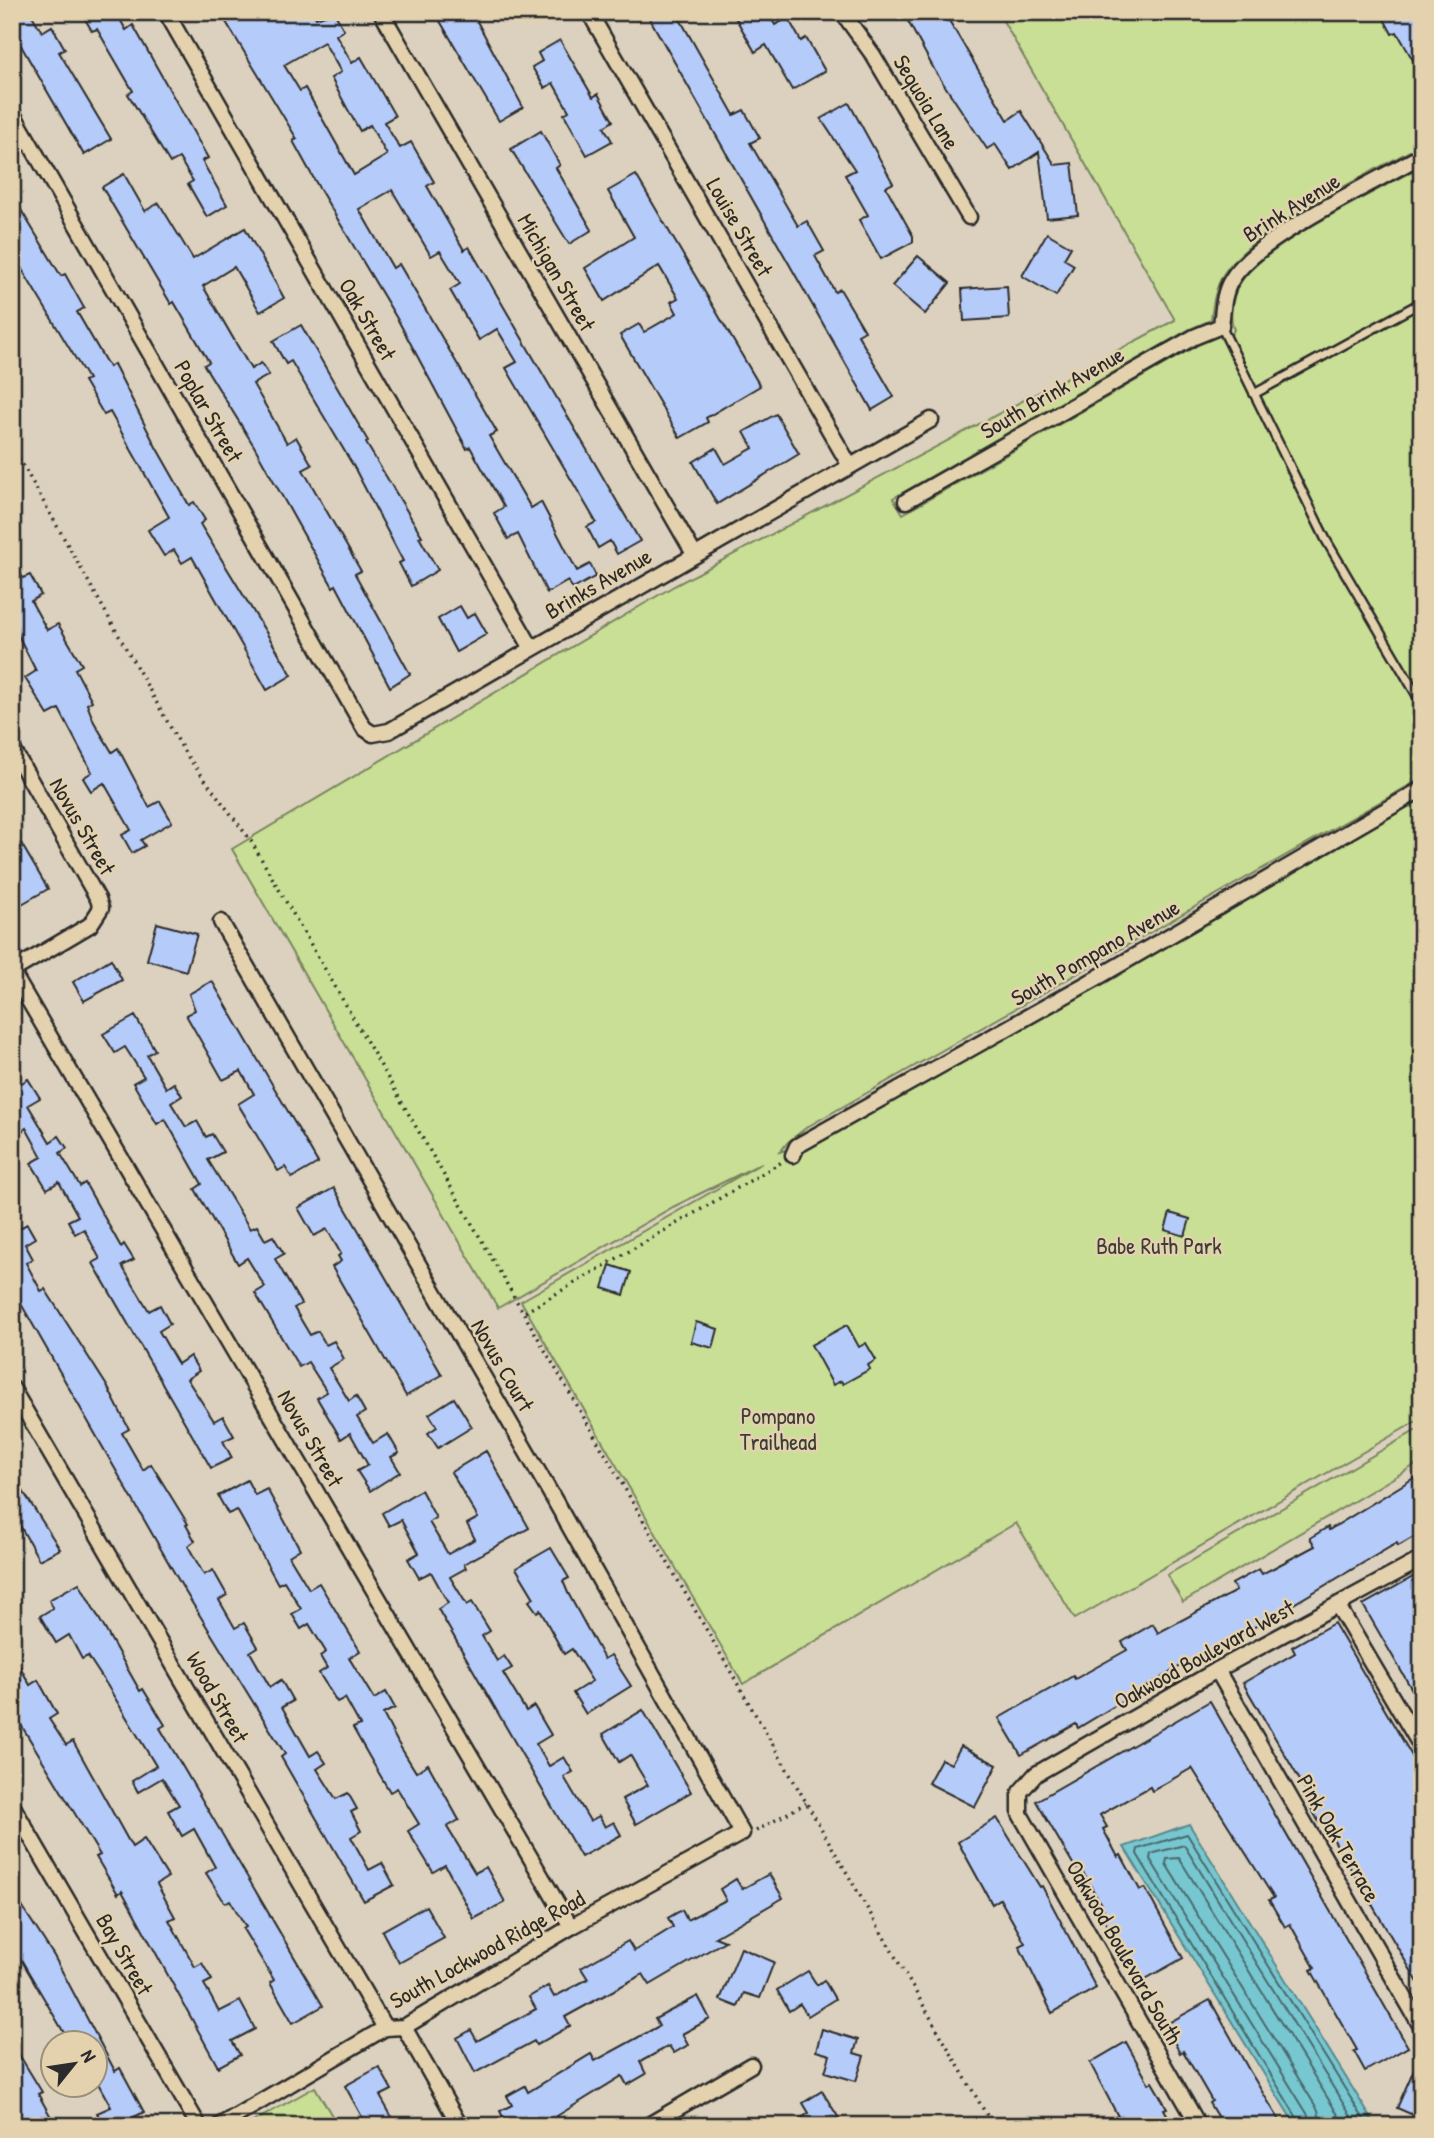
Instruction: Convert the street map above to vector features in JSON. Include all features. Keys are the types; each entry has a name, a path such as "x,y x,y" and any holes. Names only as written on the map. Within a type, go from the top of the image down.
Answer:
{"street":[{"name":"Oak Street","path":"166,12 531,648"},
{"name":"Michigan Street","path":"381,12 694,554"},
{"name":"Louise Street","path":"589,12 850,466"},
{"name":"Sequoia Lane","path":"842,12 873,55 969,217"},
{"name":"Poplar Street","path":"12,111 368,731"},
{"name":"Brink Avenue","path":"1221,326 1227,286 1252,256 1290,230 1422,155"},
{"name":"South Brink Avenue","path":"906,501 1194,337 1221,326"},
{"path":"850,466 931,420"},
{"name":"Brinks Avenue","path":"368,731 379,734 389,731 850,466"},
{"name":"Novus Street","path":"12,748 101,908 90,925 12,971 570,1927"},
{"name":"South Pompano Avenue","path":"793,1155 797,1146 1096,979 1422,789"},
{"name":"Novus Court","path":"221,922 555,1501 742,1833"},
{"name":"Wood Street","path":"12,1388 385,2028"},
{"name":"Oakwood Boulevard West","path":"1018,1799 1024,1785 1036,1774 1217,1670 1422,1559"},
{"path":"1338,1606 1422,1748"},
{"name":"Pink Oak Terrace","path":"1217,1670 1422,2028"},
{"name":"Oakwood Boulevard South","path":"1018,1799 1020,1814 1199,2126"},
{"name":"Bay Street","path":"12,1805 199,2126"},
{"name":"South Lockwood Ridge Road","path":"219,2126 385,2028 404,2027 570,1927 742,1833"},
{"path":"404,2027 460,2126"},
{"path":"647,2126 751,2065"}],"lane":[{"path":"1254,394 1422,302"},
{"path":"1221,326 1345,576 1422,704"}],"path":[{"path":"12,446 186,753 251,841 993,2126"},
{"path":"525,1312 793,1155"},
{"path":"742,1833 757,1831 806,1803"}],"green space":[{"path":"998,12 1422,12 1422,144 1315,203 1260,238 1224,273 1218,284 1211,320 1190,329 893,498 903,514 1198,345 1222,335 1230,336 1234,330 1232,304 1237,290 1257,264 1300,233 1422,166 1422,778 807,1127 780,1152 797,1146 1422,789 1422,1418 1075,1619 1016,1523 743,1684 521,1301 762,1163 673,1207 498,1308 232,849 674,586 1175,320"},
{"path":"1422,1427 1422,1461 1183,1602 1167,1575"},
{"path":"315,2087 338,2126 246,2126"}],"water":[{"path":"1189,1824 1376,2126 1296,2126 1124,1847"}],"building":[{"path":"12,12 30,12 42,32 52,26 65,49 59,52 111,139 84,155 12,30"},
{"path":"81,12 116,12 126,30 133,25 208,158 202,161 227,205 207,217 188,184 193,181 179,158 170,163 128,94 133,91 97,29 92,31"},
{"path":"220,12 313,12 316,18 334,12 344,30 336,35 352,63 361,57 395,116 384,122 400,148 411,142 434,182 427,186 464,250 469,247 640,541 617,554 610,541 598,548 587,527 596,522 506,368 517,362 497,329 479,340 450,290 460,284 440,251 431,256 392,190 359,209 393,268 399,264 497,432 489,436 531,508 541,502 577,571 590,564 596,576 573,589 568,581 547,593 518,534 508,539 494,513 504,507 470,447 467,449 399,322 319,188 293,141 297,139","holes":["324,42 341,72 331,78 347,108 360,131 370,125 387,155 354,175 305,88 300,91 284,65"]},
{"path":"454,12 472,12 523,107 499,121 440,21"},
{"path":"646,12 676,12 734,115 744,110 760,138 750,143 798,226 807,221 824,251 815,256 835,292 840,289 865,331 858,335 894,397 872,410"},
{"path":"743,12 768,12 775,25 788,18 801,41 806,38 825,71 792,90 766,45 755,52 735,17"},
{"path":"903,12 944,12 1008,120 1021,111 1055,165 1072,163 1078,215 1047,218 1039,152 1012,170 995,144 987,149 935,71"},
{"path":"1391,12 1422,12 1422,76 1397,32 1392,34 1383,17"},
{"path":"560,40 593,97 598,94 613,121 604,127 612,141 587,155 564,114 569,111 553,83 545,88 532,67 542,61 538,53"},
{"path":"849,103 893,183 886,187 913,236 913,242 881,259 859,220 868,215 845,175 855,170 821,119"},
{"path":"541,131 560,165 556,168 592,230 569,244 511,149"},
{"path":"124,174 145,211 159,203 193,259 245,228 284,298 260,312 234,267 203,286 251,369 261,363 269,375 253,384 287,443 296,437 312,465 303,470 361,571 355,574 410,674 390,687 336,585 333,587 254,446 204,365 209,362 174,302 171,304 102,187"},
{"path":"636,175 760,386 706,418 708,422 680,438 620,335 639,324 644,332 677,313 671,302 678,298 659,266 604,301 585,268 634,237 608,191"},
{"path":"12,195 61,276 65,274 84,308 77,312 109,367 114,364 189,505 194,502 205,520 200,524 292,675 267,690 192,557 182,563 174,550 164,556 148,530 169,517 110,412 104,415 84,381 88,379 12,253"},
{"path":"1047,233 1071,247 1064,259 1074,265 1056,296 1022,276"},
{"path":"918,256 950,283 925,314 892,286"},
{"path":"1007,286 1009,318 964,321 962,289"},
{"path":"301,325 368,441 366,443 422,536 419,537 438,570 411,586 399,563 403,561 354,467 291,361 286,364 273,341"},
{"path":"776,414 799,454 717,504 693,462 716,448 725,464 753,448 744,432"},
{"path":"12,561 23,578 30,575 41,595 31,601 47,630 58,624 82,665 75,669 92,701 87,704 94,722 112,752 118,748 149,807 160,801 172,822 141,840 145,846 132,853 122,835 131,830 104,783 91,791 83,778 92,772 59,709 48,715 25,678 36,671 12,623"},
{"path":"460,606 467,618 475,613 487,634 456,652 438,619"},
{"path":"12,828 48,889 20,905 12,891"},
{"path":"157,923 197,934 186,971 147,960"},
{"path":"111,959 122,980 84,1001 73,982"},
{"path":"212,981 318,1163 292,1178 285,1167 278,1171 238,1104 254,1094 241,1071 223,1080 186,1015 195,1010 189,994"},
{"path":"135,1016 155,1050 147,1055 166,1088 174,1083 182,1096 171,1103 186,1127 197,1121 206,1137 212,1134 223,1152 208,1160 250,1229 257,1226 265,1240 273,1236 284,1254 275,1259 301,1304 294,1308 310,1335 318,1331 326,1345 334,1341 344,1359 329,1368 349,1401 356,1396 365,1412 357,1417 373,1443 388,1434 399,1453 391,1457 400,1472 370,1491 357,1471 368,1465 350,1433 341,1439 317,1398 327,1392 308,1362 299,1367 255,1293 265,1287 247,1258 238,1264 195,1189 202,1184 165,1119 157,1124 133,1083 144,1077 125,1047 115,1053 103,1034"},
{"path":"12,1079 17,1086 28,1079 40,1098 28,1105 50,1142 59,1136 67,1148 60,1153 80,1186 85,1183 121,1247 124,1244 134,1260 122,1266 149,1311 160,1305 170,1324 159,1331 178,1364 190,1356 199,1371 187,1379 214,1421 223,1416 234,1436 223,1441 232,1458 211,1468 93,1263 100,1259 84,1229 75,1234 68,1221 78,1216 59,1182 47,1189 31,1163 42,1157 26,1128 22,1131 12,1115"},
{"path":"334,1188 442,1375 406,1396 332,1267 341,1261 338,1256 341,1254 327,1229 314,1236 298,1208"},
{"path":"1170,1213 1190,1219 1185,1236 1165,1230"},
{"path":"12,1221 17,1230 27,1224 35,1238 25,1244 33,1259 26,1263 41,1291 45,1289 107,1386 129,1429 122,1433 143,1470 151,1464 188,1524 186,1525 195,1541 188,1546 204,1575 213,1570 227,1595 219,1600 235,1628 244,1623 258,1647 250,1652 270,1687 281,1680 293,1701 282,1707 310,1756 318,1751 326,1763 317,1769 336,1799 348,1793 357,1809 351,1812 361,1831 351,1837 369,1870 382,1863 394,1885 364,1901 281,1757 285,1754 183,1588 12,1288"},
{"path":"610,1265 631,1272 624,1295 603,1288"},
{"path":"696,1322 718,1329 713,1348 691,1342"},
{"path":"847,1325 859,1347 866,1343 876,1360 868,1365 870,1369 843,1384 841,1381 833,1385 811,1345"},
{"path":"454,1398 472,1427 438,1448 428,1433 437,1427 429,1414"},
{"path":"486,1451 529,1528 464,1564 466,1568 450,1577 467,1605 472,1602 490,1631 482,1636 497,1661 504,1656 512,1668 503,1673 526,1711 534,1706 551,1735 536,1744 549,1766 564,1757 573,1772 564,1777 590,1821 599,1816 605,1827 614,1822 621,1835 581,1857 438,1609 448,1603 431,1572 419,1578 408,1559 419,1553 401,1520 389,1526 382,1513 421,1490 436,1518 429,1522 448,1554 475,1539 467,1524 478,1518 451,1472"},
{"path":"1422,1473 1422,1532 1398,1546 1397,1543 1186,1667 1184,1664 1078,1728 1076,1724 1021,1755 999,1718 1073,1676 1075,1679 1127,1650 1122,1642 1153,1624 1158,1633 1236,1591 1232,1584 1259,1569 1262,1574 1315,1546 1310,1538 1328,1527 1329,1530"},
{"path":"12,1474 60,1549 39,1560 12,1511"},
{"path":"247,1480 255,1495 267,1489 300,1549 289,1556 309,1589 319,1583 360,1651 349,1658 374,1699 386,1692 395,1708 383,1714 398,1743 416,1772 428,1764 459,1820 447,1827 475,1873 486,1867 505,1902 474,1919 445,1865 433,1872 408,1831 419,1824 397,1788 390,1792 370,1758 353,1728 360,1725 345,1698 337,1702 319,1673 327,1668 320,1656 326,1652 309,1624 301,1629 292,1614 301,1609 284,1581 278,1584 237,1510 228,1514 218,1496"},
{"path":"551,1548 569,1578 563,1581 568,1593 604,1659 611,1655 631,1686 586,1714 573,1693 592,1681 572,1649 564,1654 540,1610 537,1612 529,1601 534,1598 516,1568"},
{"path":"1422,1572 1422,1707 1363,1605"},
{"path":"79,1583 140,1691 143,1689 165,1725 160,1728 323,2006 293,2023 270,1983 274,1980 243,1929 246,1927 230,1900 225,1903 206,1873 215,1867 194,1829 182,1836 168,1811 179,1805 162,1778 138,1792 132,1781 156,1766 107,1685 88,1656 82,1659 69,1635 56,1643 40,1616 53,1608 49,1600"},
{"path":"1334,1623 1422,1773 1422,1989 1322,1820 1319,1822 1304,1796 1308,1794 1243,1683 1295,1653 1292,1647"},
{"path":"12,1652 30,1685 38,1680 57,1714 49,1719 66,1745 73,1741 132,1847 144,1839 168,1877 157,1884 175,1917 169,1920 195,1967 202,1963 212,1980 204,1984 219,2012 240,2001 255,2029 232,2041 240,2055 218,2067 122,1891 118,1894 96,1857 100,1855 12,1710"},
{"path":"1210,1701 1408,2047 1365,2071 1354,2051 1357,2050 1311,1970 1315,1968 1290,1924 1285,1927 1269,1900 1274,1898 1192,1768 1152,1791 1150,1787 1100,1815 1107,1827 1103,1829 1118,1857 1121,1855 1140,1890 1145,1888 1183,1958 1140,1982 1100,1913 1104,1910 1080,1867 1076,1869 1036,1801"},
{"path":"643,1710 691,1792 636,1824 622,1799 648,1785 630,1755 619,1762 603,1734"},
{"path":"961,1746 997,1765 975,1807 928,1783 941,1759 951,1764"},
{"path":"997,1818 1040,1887 1042,1886 1096,1988 1052,2013 1019,1946 1025,1943 1000,1899 992,1904 958,1842"},
{"path":"769,1874 783,1898 715,1937 725,1941 650,1985 643,1974 565,2017 570,2026 536,2045 534,2041 475,2073 457,2038 471,2030 477,2041 536,2009 529,1997 548,1986 554,1997 588,1979 581,1968 628,1941 634,1951 673,1927 668,1918 682,1910 687,1920 726,1900 720,1889 736,1879 742,1889"},
{"path":"12,1891 54,1956 93,2030 62,2030 12,1944"},
{"path":"426,1906 444,1938 399,1963 382,1931"},
{"path":"741,1948 774,1962 760,1998 744,1993 738,2007 720,2000"},
{"path":"808,1971 817,1985 824,1980 835,1999 808,2016 800,2004 789,2011 777,1990"},
{"path":"698,1996 710,2019 682,2034 688,2045 674,2053 669,2046 640,2062 646,2074 627,2085 622,2076 557,2116 562,2126 545,2126 542,2120 531,2126 507,2126 500,2111 512,2105 507,2096 525,2086 528,2092 591,2054 595,2061 659,2026 655,2019"},
{"path":"1210,2000 1283,2126 1223,2126 1183,2051 1180,2053 1165,2025"},
{"path":"822,2029 858,2040 854,2053 864,2056 856,2081 825,2072 830,2055 816,2051"},
{"path":"1126,2042 1149,2084 1152,2082 1167,2108 1164,2109 1173,2126 1123,2126 1090,2063"},
{"path":"12,2043 38,2085 38,2100 41,2100 56,2126 12,2126"},
{"path":"1422,2051 1422,2119 1397,2108"},
{"path":"108,2058 115,2071 120,2068 144,2112 117,2126 104,2126 97,2113 111,2107 107,2100"},
{"path":"379,2067 392,2090 380,2096 397,2126 367,2126 345,2086"},
{"path":"822,2091 840,2120 831,2126 789,2126 809,2113 803,2103"}],"park label":[{"name":"Babe Ruth Park","path":"1159,1245"},
{"name":"Pompano Trailhead","path":"778,1428"}]}
